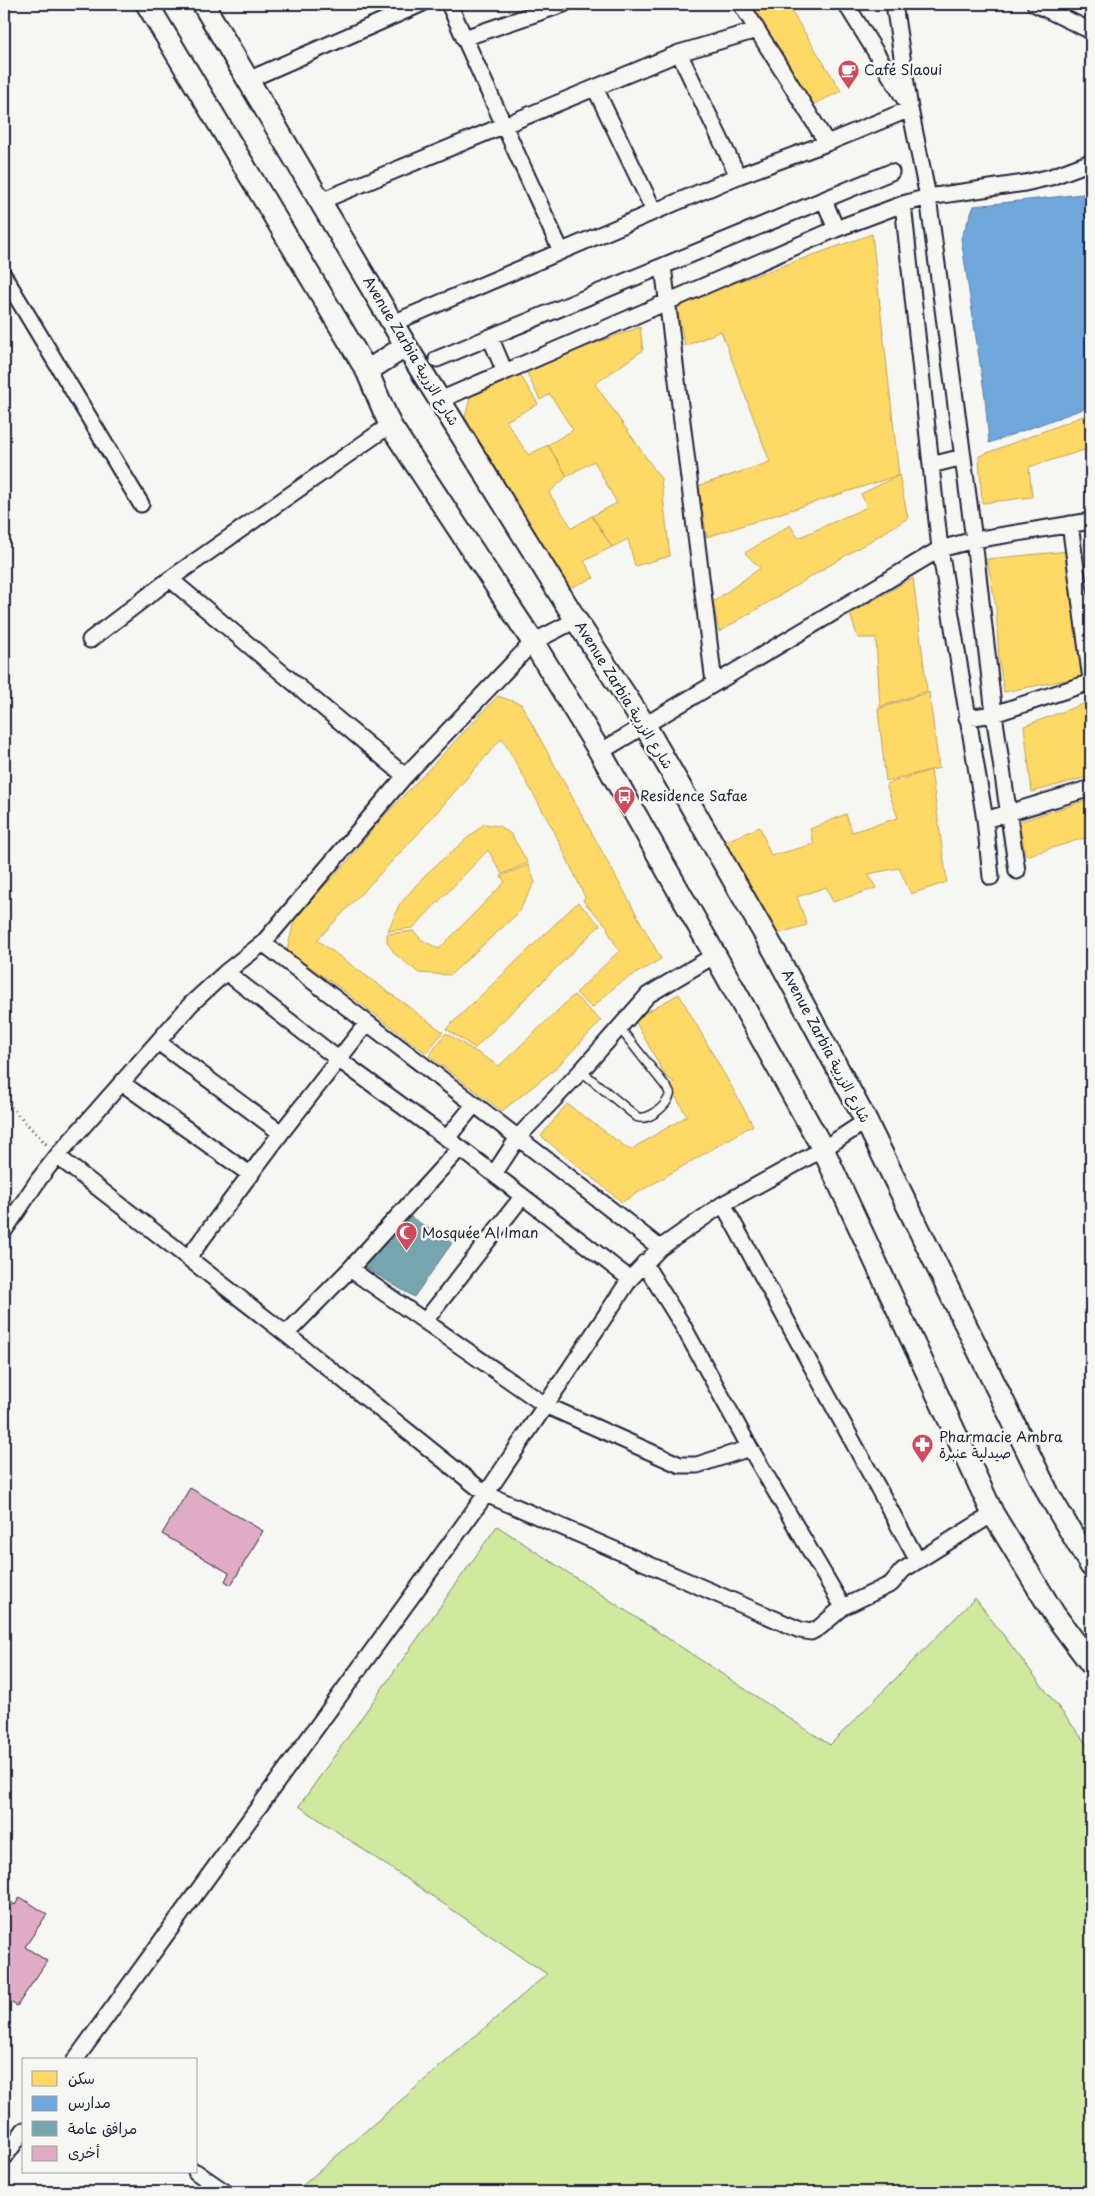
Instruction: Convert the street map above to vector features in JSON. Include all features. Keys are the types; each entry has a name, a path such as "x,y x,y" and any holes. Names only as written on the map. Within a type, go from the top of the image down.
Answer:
{"main road":[{"path":"146,4 367,371 390,425 533,642 600,752 822,1149 993,1514 1054,1614 1091,1664"},
{"name":"Avenue Zarbia شارع الزربية","path":"203,4 406,346 576,620 644,724 770,944 866,1121 1049,1495 1091,1566"},
{"path":"367,371 406,346"}],"street":[{"path":"248,80 391,10 421,4"},
{"path":"448,4 562,251"},
{"path":"464,38 564,4"},
{"path":"741,4 826,143"},
{"path":"846,4 910,109"},
{"path":"894,4 910,109 928,197 974,540 994,714 1017,871"},
{"path":"1035,4 1091,31"},
{"path":"321,201 680,53 757,30"},
{"path":"680,53 738,176"},
{"path":"595,88 654,211"},
{"path":"393,323 738,176 910,109"},
{"path":"440,400 836,229 903,204 928,197 1025,183 1051,177 1091,162"},
{"path":"437,359 891,172"},
{"path":"824,200 836,229"},
{"path":"903,204 940,549 985,820 991,877"},
{"path":"663,266 714,683"},
{"path":"4,276 141,504"},
{"path":"490,337 505,372"},
{"path":"90,640 170,579 390,425"},
{"path":"931,465 963,457"},
{"path":"600,752 940,549 974,540 1091,521"},
{"path":"967,718 994,714 1091,681 1070,524"},
{"path":"170,579 405,776"},
{"path":"4,1232 39,1179 57,1156 191,1004 226,972 263,943 405,776 533,642 576,620"},
{"path":"985,820 1091,788"},
{"path":"263,943 474,1105 518,1136 660,1248"},
{"path":"494,1174 518,1136 581,1070 648,995 715,955"},
{"path":"226,972 338,1059 447,1138 630,1279"},
{"path":"188,1258 281,1132 367,1023"},
{"path":"158,1042 281,1132"},
{"path":"122,1083 251,1175"},
{"path":"447,1138 474,1105"},
{"path":"76,2058 486,1494 630,1279 660,1248 723,1204 822,1149 866,1121"},
{"path":"286,1334 350,1269 460,1148"},
{"path":"57,1156 286,1334 486,1494 800,1630 812,1632 843,1607 891,1584 904,1570 993,1514"},
{"path":"425,1321 522,1197"},
{"path":"723,1204 918,1561"},
{"path":"644,1263 683,1326 750,1448 843,1607"},
{"path":"350,1269 545,1406 680,1465 697,1465 750,1448"},
{"path":"4,2158 22,2133"},
{"path":"198,2173 225,2192"}],"lane":[{"path":"581,1070 637,1117 643,1119 649,1117 669,1100 670,1094 667,1088 619,1027"}],"path":[{"path":"4,1100 57,1156"}],"green space":[{"path":"497,1526 830,1745 975,1598 1091,1750 1091,2185 1086,2192 295,2192 547,1974 299,1806"}],"building: سكن":[{"path":"745,4 787,4 841,91 809,107"},
{"path":"872,234 899,475 707,537 698,486 770,462 721,331 685,346 676,304"},
{"path":"640,327 643,350 595,384 661,479 670,556 635,566 628,539 612,547 592,516 617,503 594,461 567,476 548,445 573,430 550,394 540,400 525,369"},
{"path":"518,371 538,404 506,421 528,455 548,445 567,476 549,493 572,528 592,516 612,547 584,561 594,578 569,588 465,418 472,390"},
{"path":"1091,413 1091,448 1029,467 1032,497 982,503 979,456"},
{"path":"899,475 908,518 719,632 713,602 760,568 745,553 790,525 798,538 867,507 861,494"},
{"path":"1069,551 1086,676 1004,692 999,661 996,607 987,559"},
{"path":"913,578 927,691 880,707 876,638 858,638 850,614"},
{"path":"929,692 939,768 886,781 878,709"},
{"path":"498,696 521,704 661,959 618,984 592,1008 576,993 619,951 607,926 583,901 585,897 554,831 502,738 415,837 317,940 443,1032 426,1053 336,985 287,951 295,917 349,860 375,826"},
{"path":"1091,701 1091,776 1032,792 1024,726"},
{"path":"931,770 947,882 911,894 899,868 868,874 876,888 833,902 826,887 797,897 807,925 773,935 724,842 760,827 771,856 814,844 810,829 846,814 852,832 898,818 886,784"},
{"path":"1091,799 1091,836 1026,856 1018,822"},
{"path":"484,824 499,826 511,834 528,863 502,874 488,850 413,928 388,931 399,905 427,873"},
{"path":"528,865 535,882 518,913 450,975 419,973 395,954 387,942 387,934 413,931 422,940 439,949 505,882 501,876"},
{"path":"578,902 600,925 475,1048 446,1029"},
{"path":"679,994 753,1125 622,1202 541,1136 567,1104 630,1150 687,1116 670,1087 674,1082 666,1077 634,1019"},
{"path":"574,995 601,1021 556,1068 502,1111 429,1056 446,1033 499,1066"}],"building: مدارس":[{"path":"1091,193 1091,406 989,443 985,397 961,238 974,206"}],"building: مرافق عامة":[{"name":"Mosquée Al Iman","path":"406,1214 452,1243 414,1297 356,1262"}],"building: أخرى":[{"path":"190,1488 263,1531 231,1585 225,1581 229,1573 162,1534"},
{"path":"4,1897 15,1905 20,1897 47,1914 25,1947 47,1961 17,2006 4,1998"}],"place":[{"name":"Café Slaoui","path":"848,89"},
{"name":"Residence Safae","path":"624,815"},
{"name":"Mosquée Al Iman","path":"406,1252"},
{"name":"Pharmacie Ambra صيدلية عنبرة","path":"923,1464"}]}
